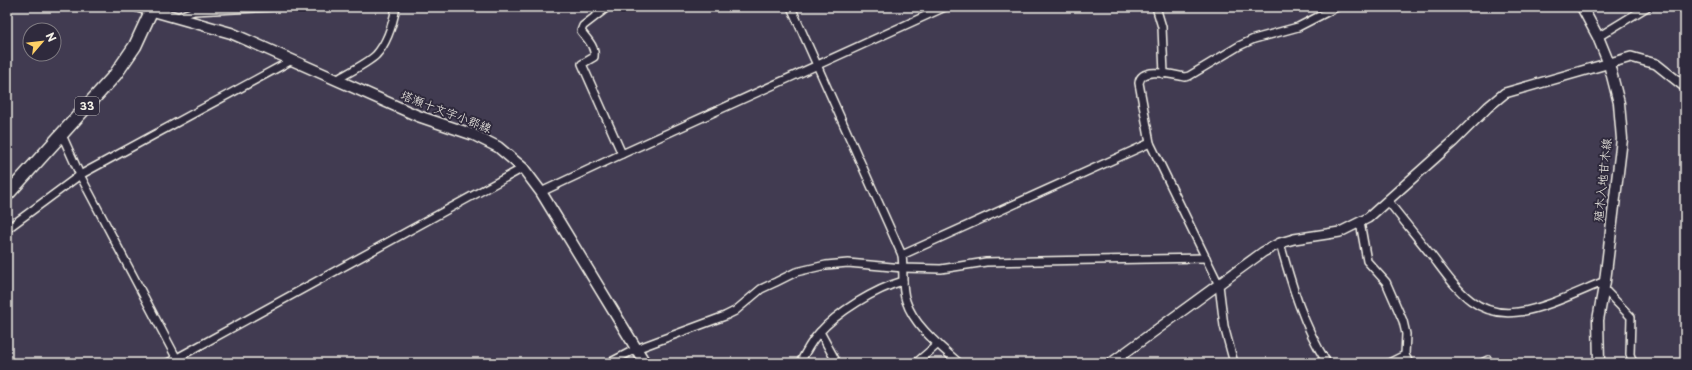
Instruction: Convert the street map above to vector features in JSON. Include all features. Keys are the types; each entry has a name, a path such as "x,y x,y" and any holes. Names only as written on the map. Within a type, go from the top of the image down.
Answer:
{"main road":[{"name":"塔瀬十文字小郡線","path":"139,7 153,9 231,33 418,116 474,135 498,147 523,168 541,192 645,363"},
{"name":"殖木入地甘木線","path":"1582,7 1598,37 1609,64 1619,103 1622,139 1604,285 1598,320 1598,363"},
{"name":"33","path":"7,195 115,75 135,46 153,9"}],"street":[{"path":"176,17 194,11 274,7"},
{"path":"336,80 375,56 382,45 393,20 396,7"},
{"path":"604,7 605,9 583,26 581,30 594,49 595,53 594,57 582,64 622,154"},
{"path":"791,7 902,255 903,281 906,301 910,310 919,324 959,363"},
{"path":"541,192 945,7"},
{"path":"1156,7 1162,27 1164,74"},
{"path":"1234,363 1224,326 1219,285 1150,143 1139,83 1140,79 1146,74 1164,74 1185,77 1190,76 1239,46 1254,39 1298,27 1337,7"},
{"path":"1598,37 1647,7"},
{"path":"1111,363 1263,252 1280,243 1294,239 1340,232 1368,218 1454,142 1488,107 1505,93 1631,57 1656,64 1685,87"},
{"path":"7,229 80,175 292,60"},
{"path":"62,135 80,175 177,361"},
{"path":"902,255 1150,143"},
{"path":"168,363 177,361 523,168"},
{"path":"1388,201 1451,282 1465,297 1479,306 1499,312 1518,312 1533,309 1604,285 1631,317 1630,354 1633,363"},
{"path":"1360,222 1367,261 1386,282 1403,321 1406,334 1405,354 1409,363"},
{"path":"1280,243 1294,296 1305,322 1327,363"},
{"path":"609,363 636,349 725,316 735,311 761,290 796,272 826,265 848,263 903,268 941,269 986,262 1206,258"},
{"path":"800,363 820,332 830,321 875,291 903,281"},
{"path":"820,332 837,363"},
{"path":"916,363 938,344"},
{"path":"1389,363 1405,354"}]}
